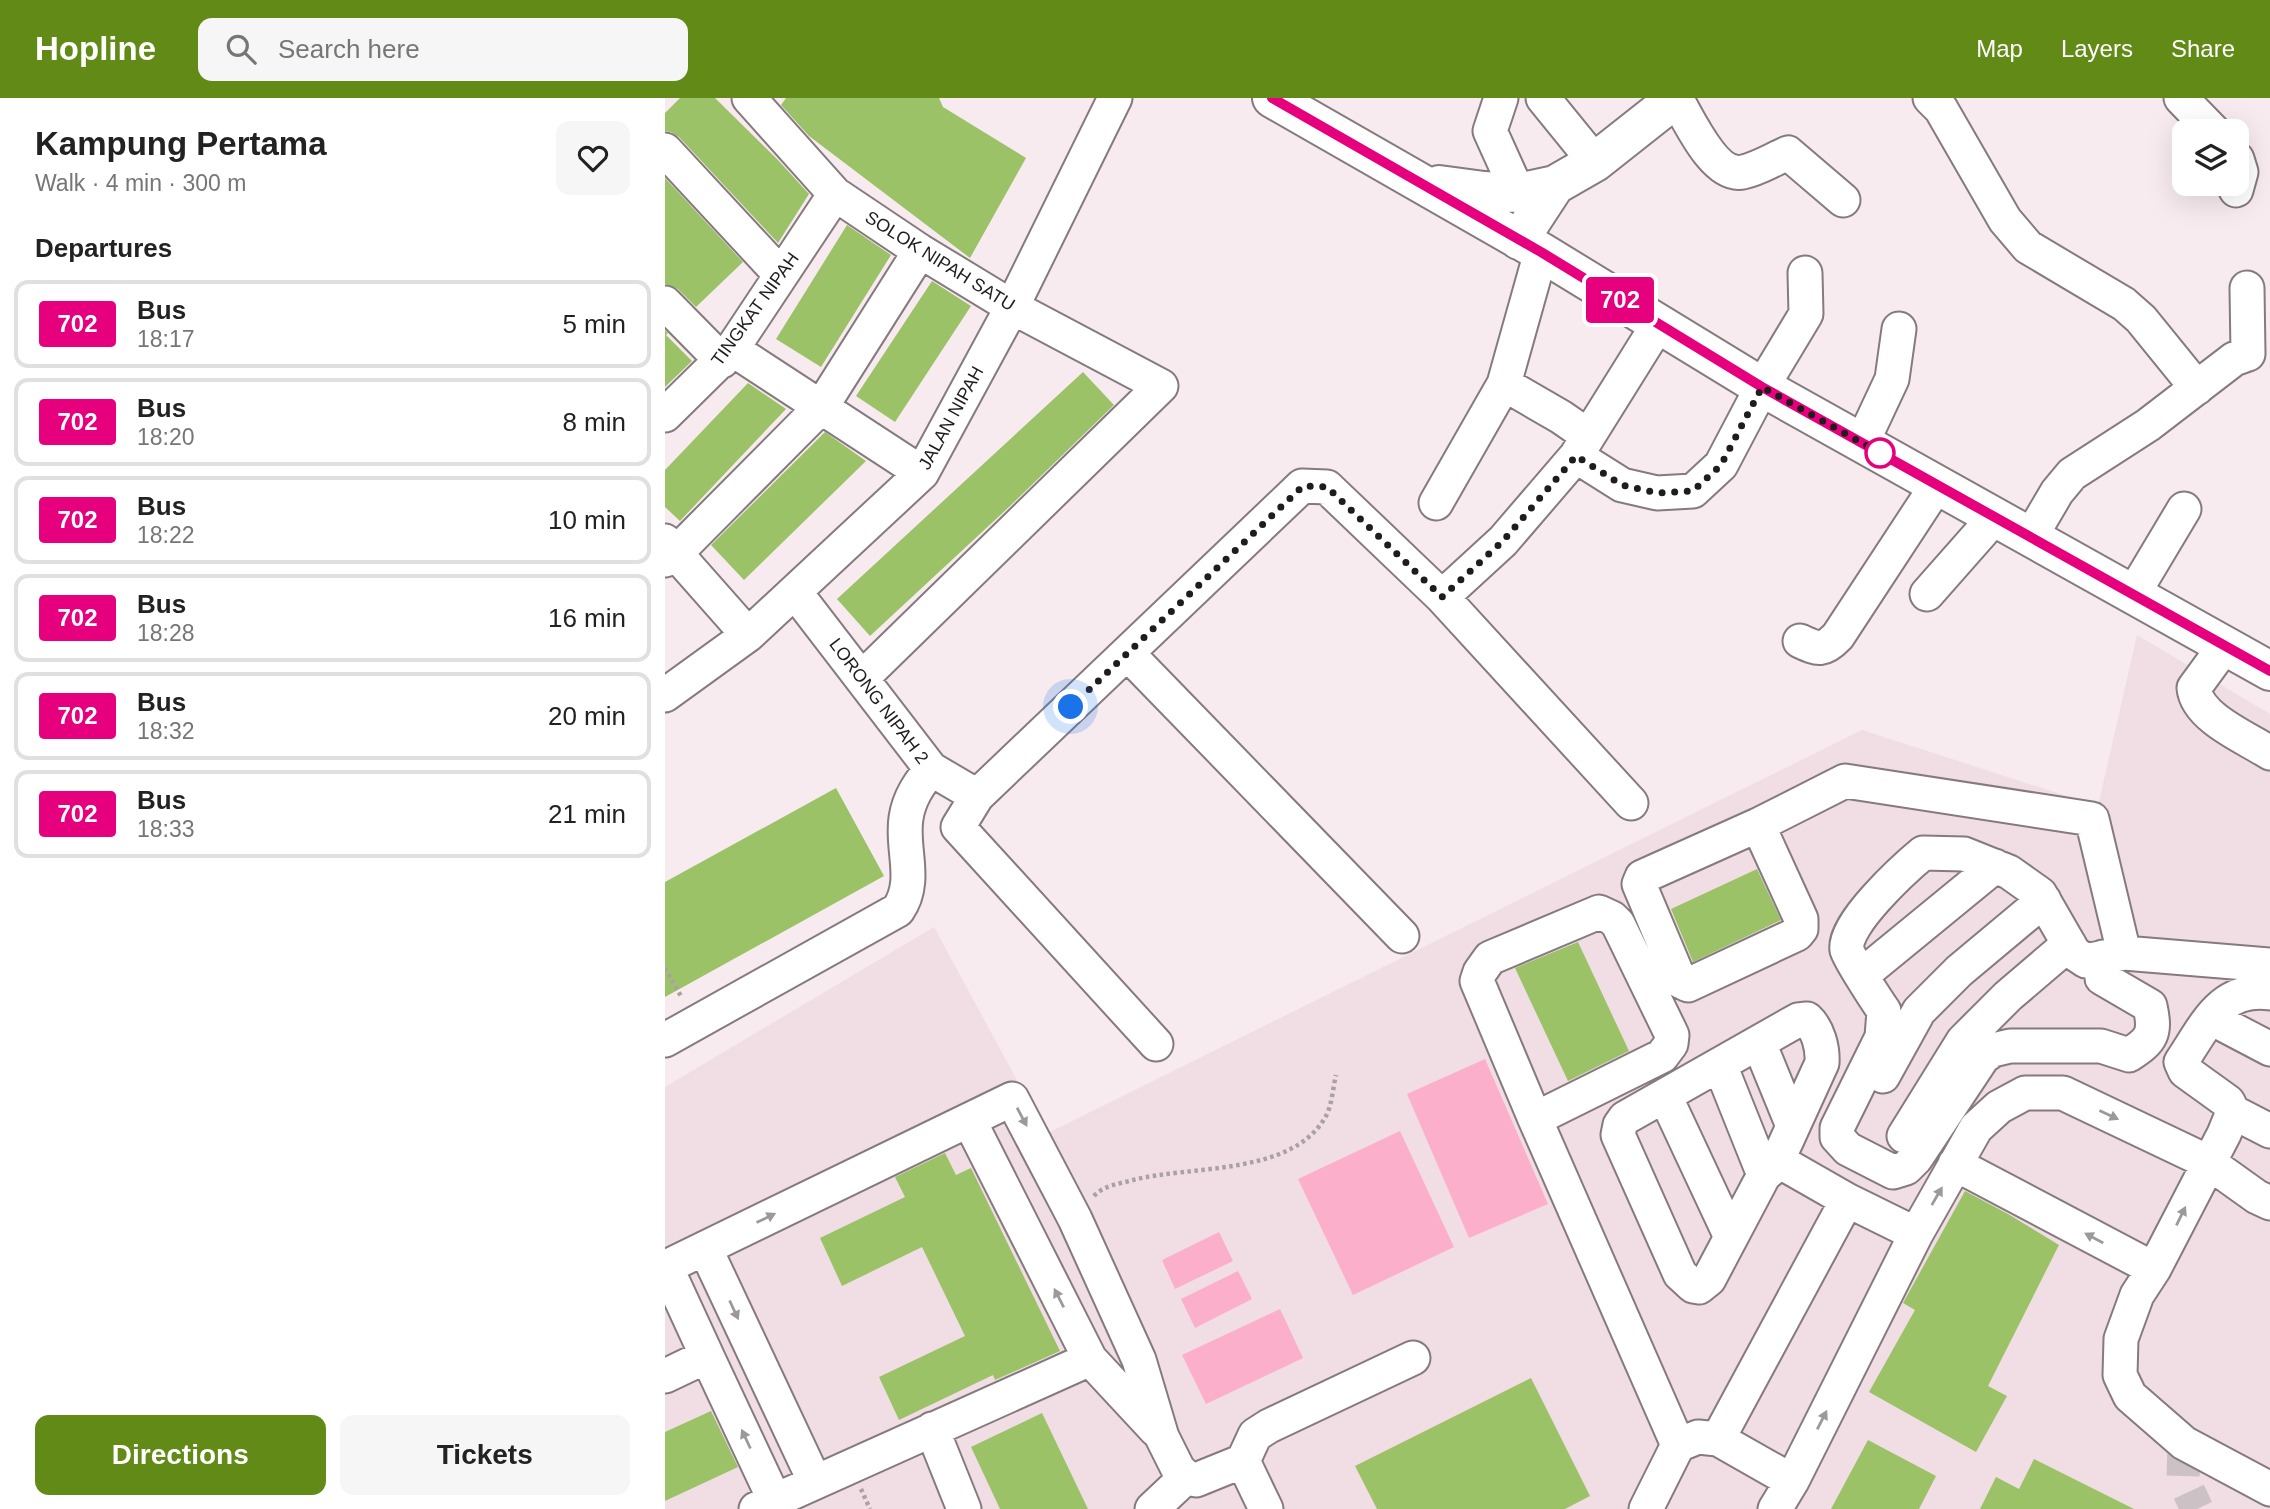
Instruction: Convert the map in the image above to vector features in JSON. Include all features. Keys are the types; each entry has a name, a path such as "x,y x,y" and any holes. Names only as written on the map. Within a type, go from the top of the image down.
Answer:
{"main road":[{"path":"1272,98 1530,246 1762,387 2270,671"},
{"path":"1419,183 1518,192 1555,185 1595,162 1676,98"},
{"path":"1530,246 1595,162"},
{"path":"1530,246 1555,185"}],"street":[{"name":"SOLOK NIPAH SATU","path":"749,98 835,194 1011,307 1161,386 862,678"},
{"path":"1501,98 1490,131 1518,192"},
{"path":"1543,98 1595,162"},
{"path":"1676,98 1704,147 1724,168 1740,173 1789,153 1843,200"},
{"path":"1930,98 1941,109 2005,220 2028,247 2124,304 2141,319 2197,388"},
{"path":"2181,98 2201,119"},
{"name":"JALAN NIPAH","path":"665,695 748,635 922,472 1011,307 1101,103"},
{"path":"665,150 781,275"},
{"name":"TINGKAT NIPAH","path":"665,415 727,355 835,194"},
{"path":"1437,503 1504,384 1530,246"},
{"path":"748,635 669,551 822,406 920,251"},
{"path":"1504,384 1561,416 1582,446 1622,485 1657,493 1693,491 1721,465 1762,387 1806,314 1805,273"},
{"path":"2030,538 2057,492 2072,474 2114,449 2234,359 2259,360 2246,288"},
{"path":"665,303 727,355 822,406 922,472"},
{"path":"1442,597 1503,541 1582,446 1659,323"},
{"path":"1862,443 1892,379 1899,329"},
{"path":"1800,641 1817,648 1829,645 1838,636 1937,485"},
{"path":"1156,1044 958,827 977,796 1303,486 1327,487 1442,597 1631,803"},
{"path":"2132,596 2183,509"},
{"path":"1927,594 1994,518"},
{"name":"LORONG NIPAH 2","path":"795,592 931,769 977,796"},
{"path":"2224,647 2194,688 2195,698 2208,714 2270,753"},
{"path":"1128,654 1402,936"},
{"path":"665,1040 898,910 906,897 908,883 905,819 913,792 931,769"},
{"path":"1758,825 1801,919 1801,929 1797,934 1761,951 1688,985 1684,984 1680,981 1639,884 1643,875 1758,825 1845,782 2092,819 2113,955 2102,978 2150,1006 2154,1021 2149,1041 2129,1055 2101,1046 2010,1046 1993,1050 1983,1057 1916,1158 1906,1168 1893,1172 1845,1145 1837,1137 1837,1128 1882,1037 1884,1021 1884,1011 1847,950 1849,936 1898,874 1923,853 1964,853 2009,872 2041,894 2074,953 2086,961 2113,955 2270,965"},
{"path":"1862,975 1995,866"},
{"path":"1845,1145 1919,1011 1959,971 2044,900"},
{"path":"1535,1119 1662,1056 1671,1044 1672,1035 1618,924 1606,914 1599,912 1490,958 1477,981 1535,1119 1678,1445"},
{"path":"1884,1168 1963,1041 2008,996 2069,944"},
{"path":"2270,993 2257,992 2233,997 2220,1006 2182,1062 2185,1071 2228,1102 2233,1112 2270,1131"},
{"path":"2211,1018 2270,1049"},
{"path":"1807,1019 1813,1025 1822,1052 1822,1063 1770,1170 1709,1279 1699,1287 1693,1286 1680,1274 1618,1135 1625,1118 1720,1065 1798,1020 1807,1019"},
{"path":"1759,1043 1793,1126"},
{"path":"1720,1065 1770,1170"},
{"path":"1646,1509 1678,1445 1698,1437 1718,1440 1784,1495 1916,1234 1976,1128 1999,1107 2025,1093 2063,1093 2208,1162 2257,1197 2270,1203"},
{"path":"1665,1096 1731,1237"},
{"path":"1090,1359 765,1505 708,1356 666,1265 1012,1099 1075,1219 1139,1360 1162,1437 1178,1469 1186,1477 1195,1480 1243,1461 1255,1435 1269,1426 1413,1358"},
{"path":"2233,1112 2154,1269 2137,1295 2121,1339 2120,1374 2130,1396 2184,1443 2270,1489"},
{"path":"969,1121 1090,1359 1162,1437"},
{"path":"1770,1170 1784,1164 1847,1200 1916,1234"},
{"path":"1955,1164 2154,1269"},
{"path":"1718,1440 1847,1200"},
{"path":"705,1248 814,1482"},
{"path":"665,1376 708,1356"},
{"path":"932,1429 964,1509"},
{"path":"1243,1461 1264,1509"},
{"path":"1152,1509 1186,1477"}],"path":[{"path":"665,968 696,1023"},
{"path":"1075,1219 1101,1188 1149,1176 1264,1160 1303,1143 1326,1116 1336,1075"}],"shaded area":[{"path":"2137,635 2270,714 2270,1509 665,1509 665,1087 934,927 1046,1134 1862,730 2098,806"},
{"path":"1485,1059 1548,1204 1469,1238 1407,1094"},
{"path":"1400,1131 1454,1247 1353,1295 1298,1179"},
{"path":"1219,1232 1233,1261 1175,1289 1162,1260"},
{"path":"1238,1271 1252,1299 1195,1328 1181,1299"},
{"path":"1280,1309 1303,1358 1206,1404 1182,1355"}],"building":[{"path":"680,98 715,98 809,194 778,243 679,137 665,131 665,113"},
{"path":"786,98 939,98 943,107 1026,158 970,258 809,136 781,105"},
{"path":"665,178 743,262 696,307 678,289 665,284"},
{"path":"847,225 891,255 821,367 776,339"},
{"path":"932,281 971,306 895,422 856,396"},
{"path":"665,330 668,333 666,335 692,361 665,387"},
{"path":"1083,372 1114,405 870,636 837,599"},
{"path":"748,383 786,409 680,521 665,507 665,470"},
{"path":"825,432 866,461 744,580 711,545"},
{"path":"836,788 884,876 665,997 665,882"},
{"path":"1757,869 1781,920 1693,962 1671,909"},
{"path":"1578,942 1629,1051 1568,1081 1515,968"},
{"path":"945,1153 956,1175 971,1168 1060,1351 995,1380 993,1375 899,1420 879,1377 965,1336 922,1247 842,1286 820,1238 905,1197 895,1177"},
{"path":"1965,1191 2059,1245 1988,1386 2007,1396 1976,1452 1869,1392 1915,1310 1903,1303"},
{"path":"1531,1378 1590,1496 1565,1509 1377,1509 1355,1466"},
{"path":"711,1411 738,1467 665,1501 665,1432"},
{"path":"1042,1413 1088,1509 1000,1509 971,1447"},
{"path":"1868,1440 1936,1476 1919,1509 1831,1509"},
{"path":"2034,1459 2134,1509 1980,1509 1996,1477 2019,1489"}],"tunnel":[{"path":"2184,1443 2183,1479 2197,1509"}],"bus line":[{"name":"702","path":"1272,98 1541,252 1762,387 2270,671"}],"route":[{"path":"1071,707 1303,486 1327,487 1442,597 1503,541 1576,456 1622,485 1657,493 1693,491 1721,465 1762,387 1880,453"}]}
